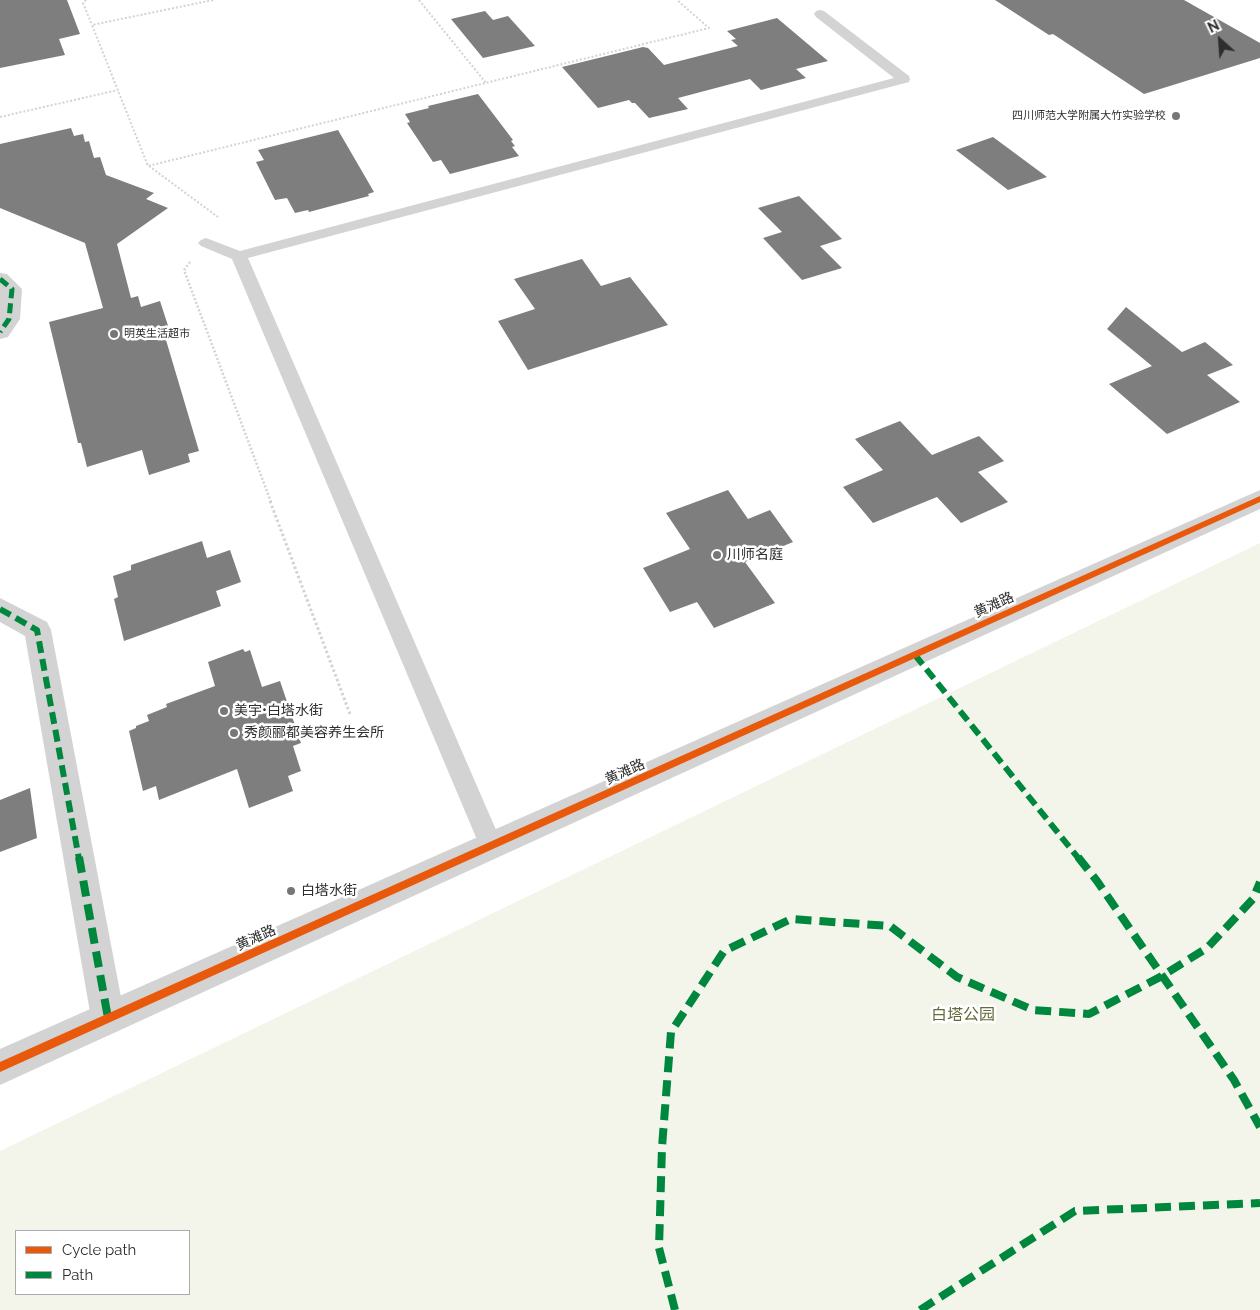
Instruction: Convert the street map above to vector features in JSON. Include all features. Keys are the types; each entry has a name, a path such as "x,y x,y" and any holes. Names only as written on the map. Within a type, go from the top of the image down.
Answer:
{"street":[{"path":"0,279 12,289 9,319 0,332"},
{"name":"黄滩路","path":"0,1067 1260,499"},
{"path":"0,609 37,630 108,1018"}],"lane":[{"path":"206,242 239,256 904,79 820,14"},
{"path":"239,256 491,846"}],"path":[{"path":"86,0 83,3 148,166 223,220 184,270 350,714"},
{"path":"92,25 213,0"},
{"path":"419,0 486,83"},
{"path":"148,166 709,28 677,0"},
{"path":"0,117 118,90"}],"green space":[{"name":"白塔公园","path":"1260,543 1260,1310 0,1310 0,1151"}],"building":[{"path":"0,0 67,0 80,34 59,39 65,55 0,68"},
{"path":"995,0 1184,0 1260,43 1260,58 1144,94 1053,34 1049,35"},
{"path":"485,11 493,20 508,16 535,46 483,58 451,19"},
{"path":"777,18 828,61 796,69 806,78 761,90 750,79 678,98 688,109 649,118 635,103 629,100 598,108 562,67 643,47 648,48 664,65 738,46 731,40 736,39 727,31"},
{"path":"478,94 513,140 511,141 515,146 512,147 519,156 450,174 441,160 433,162 407,123 410,122 405,114 429,108 428,106"},
{"path":"71,128 74,136 83,134 85,142 89,141 94,158 100,157 106,175 154,193 146,199 168,208 117,244 131,298 138,296 141,307 160,301 172,338 166,340 199,451 188,454 190,462 149,475 142,450 87,467 81,443 78,443 49,322 103,308 85,243 0,208 0,144"},
{"path":"338,130 374,192 368,194 369,196 309,212 308,210 295,213 287,198 275,200 256,162 264,160 258,150"},
{"path":"993,137 1047,177 1008,190 956,150"},
{"path":"799,196 842,239 820,246 842,268 802,280 763,238 782,232 758,208"},
{"path":"582,259 601,286 630,277 668,325 528,370 498,321 535,309 514,279"},
{"path":"1126,307 1182,352 1205,342 1233,365 1207,375 1240,402 1167,434 1109,384 1152,366 1107,329"},
{"path":"900,421 932,455 979,436 1004,461 978,472 1008,502 961,523 937,497 873,523 843,487 883,470 855,439"},
{"name":"川师名庭","path":"728,490 748,519 770,510 793,542 745,562 775,603 714,628 697,602 670,612 643,568 690,549 666,513"},
{"path":"202,541 207,558 230,550 241,582 216,591 221,606 124,641 114,599 118,597 113,576 131,570 131,565"},
{"name":"美宇•白塔水街","path":"243,649 245,652 250,650 262,687 280,681 301,743 293,746 301,771 288,776 293,791 249,808 237,769 159,800 156,786 143,791 129,731 149,721 147,715 167,707 166,704 215,686 208,662"},
{"path":"30,788 37,838 0,852 0,800"}],"marked path":[{"path":"0,279 12,289 9,319 0,332"},
{"path":"0,609 37,630 108,1018"},
{"path":"915,655 1097,881 1234,1080 1260,1127"},
{"path":"675,1310 659,1248 662,1147 671,1032 724,951 791,919 890,926 957,977 1033,1010 1089,1014 1162,976 1207,948 1253,899 1260,882"},
{"path":"920,1310 1075,1211 1260,1203"}],"cycle path":[{"path":"0,1067 1260,499"}],"place":[{"name":"四川师范大学附属大竹实验学校","path":"1176,116"},
{"name":"明英生活超市","path":"114,334"},
{"name":"川师名庭","path":"717,555"},
{"name":"美宇•白塔水街","path":"224,711"},
{"name":"秀颜郦都美容养生会所","path":"234,733"},
{"name":"白塔水街","path":"291,891"}]}
